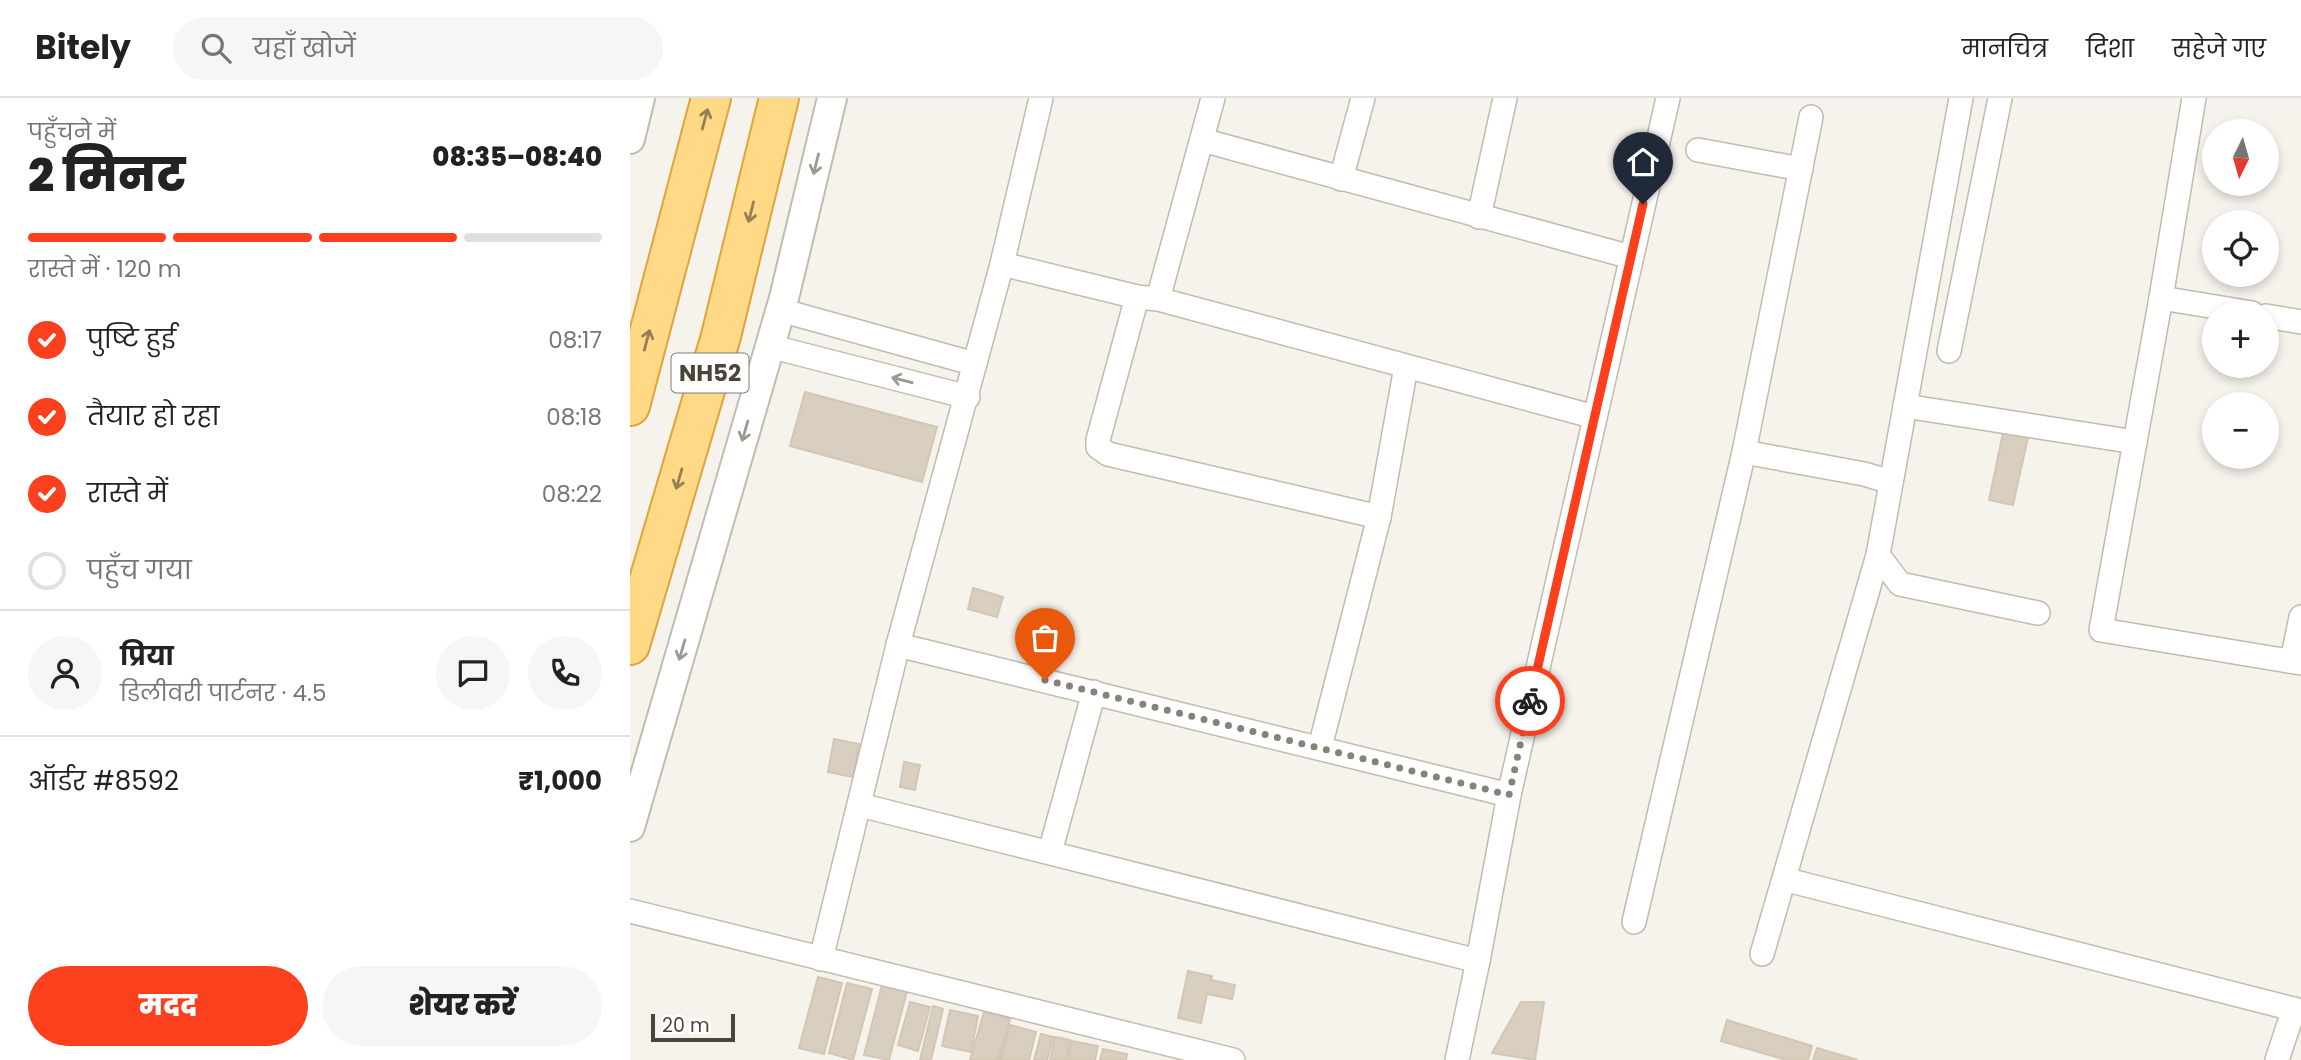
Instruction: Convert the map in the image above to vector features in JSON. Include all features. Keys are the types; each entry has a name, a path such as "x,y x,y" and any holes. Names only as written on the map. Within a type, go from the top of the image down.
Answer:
{"highway":[{"name":"NH52","path":"630,405 711,98"},
{"name":"NH52","path":"630,645 720,336 779,98"}],"street":[{"path":"630,139 640,98"},
{"path":"630,827 780,310 832,98"},
{"path":"821,959 898,645 968,397 1002,264 1041,98"},
{"path":"1213,98 1202,140 1098,440 1098,447 1108,454 1379,517"},
{"path":"1341,179 1363,98"},
{"path":"1479,217 1505,98"},
{"path":"1457,1060 1509,795 1668,98"},
{"path":"1762,954 1878,555 1961,98"},
{"path":"1949,351 2000,98"},
{"path":"2194,98 2101,630 2296,662 2301,617"},
{"path":"1634,922 1744,452 1811,117"},
{"path":"1202,140 1631,257"},
{"path":"1698,150 1801,169"},
{"path":"1002,264 1147,298 1595,417"},
{"path":"2161,298 2202,305"},
{"path":"780,310 975,364"},
{"path":"2279,318 2301,322"},
{"path":"769,346 968,397"},
{"path":"1320,747 1379,517 1406,368"},
{"path":"1905,406 2135,442"},
{"path":"1744,452 1864,474 1891,482"},
{"path":"1878,555 1900,584 2038,613"},
{"path":"898,645 1509,795"},
{"path":"1049,852 1094,692"},
{"path":"860,805 1478,961"},
{"path":"1795,882 2297,1010 2277,1060"},
{"path":"630,911 1233,1060"}],"building":[{"path":"805,392 937,427 922,482 790,446"},
{"path":"2004,428 2029,433 2013,505 1989,500"},
{"path":"973,588 1003,597 997,617 968,609"},
{"path":"834,739 859,744 853,777 828,772"},
{"path":"904,762 920,765 915,790 900,787"},
{"path":"1188,971 1235,985 1232,999 1207,994 1201,1023 1178,1018"},
{"path":"818,977 842,983 824,1054 799,1048"},
{"path":"847,983 872,989 853,1060 829,1053"},
{"path":"882,985 907,991 889,1060 864,1055"},
{"path":"910,1002 930,1007 918,1051 898,1045"},
{"path":"1521,1002 1544,1002 1535,1060 1492,1053"},
{"path":"933,1006 943,1009 931,1060 920,1060"},
{"path":"950,1010 978,1016 971,1052 942,1046"},
{"path":"984,1012 1010,1019 998,1060 970,1060"},
{"path":"1727,1020 1812,1046 1808,1060 1786,1060 1721,1041"},
{"path":"1010,1025 1036,1032 1029,1060 1000,1060"},
{"path":"1041,1034 1053,1037 1047,1060 1034,1060"},
{"path":"1055,1037 1070,1040 1066,1060 1050,1060"},
{"path":"1072,1041 1098,1046 1095,1060 1068,1060"},
{"path":"1817,1048 1858,1060 1813,1060"},
{"path":"1103,1049 1127,1054 1126,1060 1100,1060"}],"way so far":[{"path":"1045,680 1509,795 1530,701"}],"route":[{"path":"1530,701 1643,204"}]}
